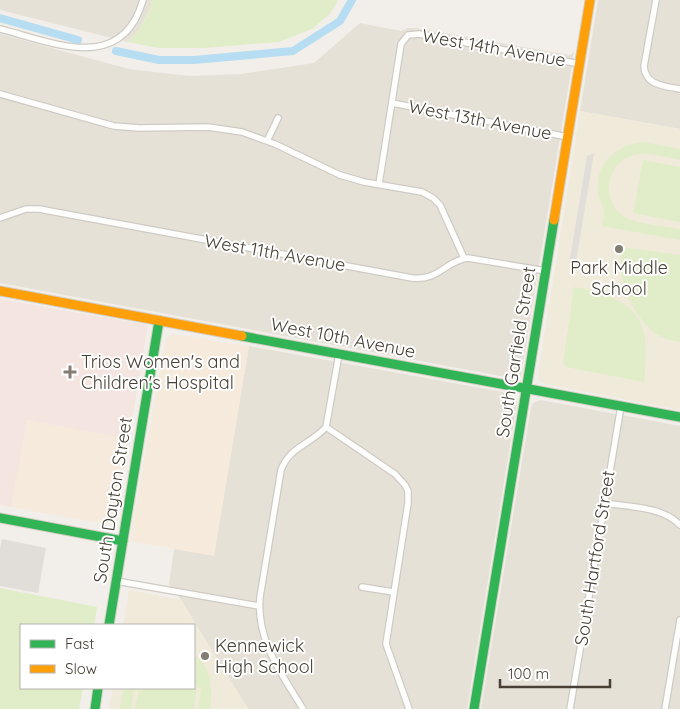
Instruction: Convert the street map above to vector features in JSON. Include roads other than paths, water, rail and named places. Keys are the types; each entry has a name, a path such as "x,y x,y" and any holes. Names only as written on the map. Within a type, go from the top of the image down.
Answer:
{"street":[{"path":"0,29 75,48 95,48 114,41 123,34 136,19 143,0"},
{"name":"South Garfield Street","path":"474,709 590,0"},
{"path":"656,0 644,66 647,77 657,84 680,88"},
{"name":"West 14th Avenue","path":"392,103 401,44 408,35 419,34 580,64"},
{"path":"0,94 114,126 139,128 219,128 250,134 340,175 422,192 436,201 443,210 464,258 546,271"},
{"path":"379,184 392,103"},
{"name":"West 13th Avenue","path":"392,103 568,137"},
{"path":"267,141 278,118"},
{"name":"West 11th Avenue","path":"0,218 26,209 39,209 418,278 434,275 464,258"},
{"name":"West 10th Avenue","path":"0,291 680,417"},
{"name":"South Dayton Street","path":"108,624 159,320"},
{"path":"303,709 269,652 262,632 259,606 282,470 288,456 318,435 326,427 339,354"},
{"name":"South Hartford Street","path":"570,709 621,406"},
{"path":"326,427 395,474 408,491 408,503 386,644 409,709"},
{"path":"604,503 667,514 680,525"},
{"path":"0,518 122,540"},
{"path":"116,581 259,606"},
{"path":"362,586 393,592"},
{"path":"665,709 680,620"},
{"path":"95,709 98,689"}],"waterway":[{"path":"116,51 159,60 194,60 293,51 340,21 352,0"},
{"path":"0,18 78,40"}],"place":[{"name":"Park Middle School","path":"619,249"},
{"name":"Trios Women's and Children's Hospital","path":"70,372"},
{"name":"Kennewick High School","path":"205,656"}]}
